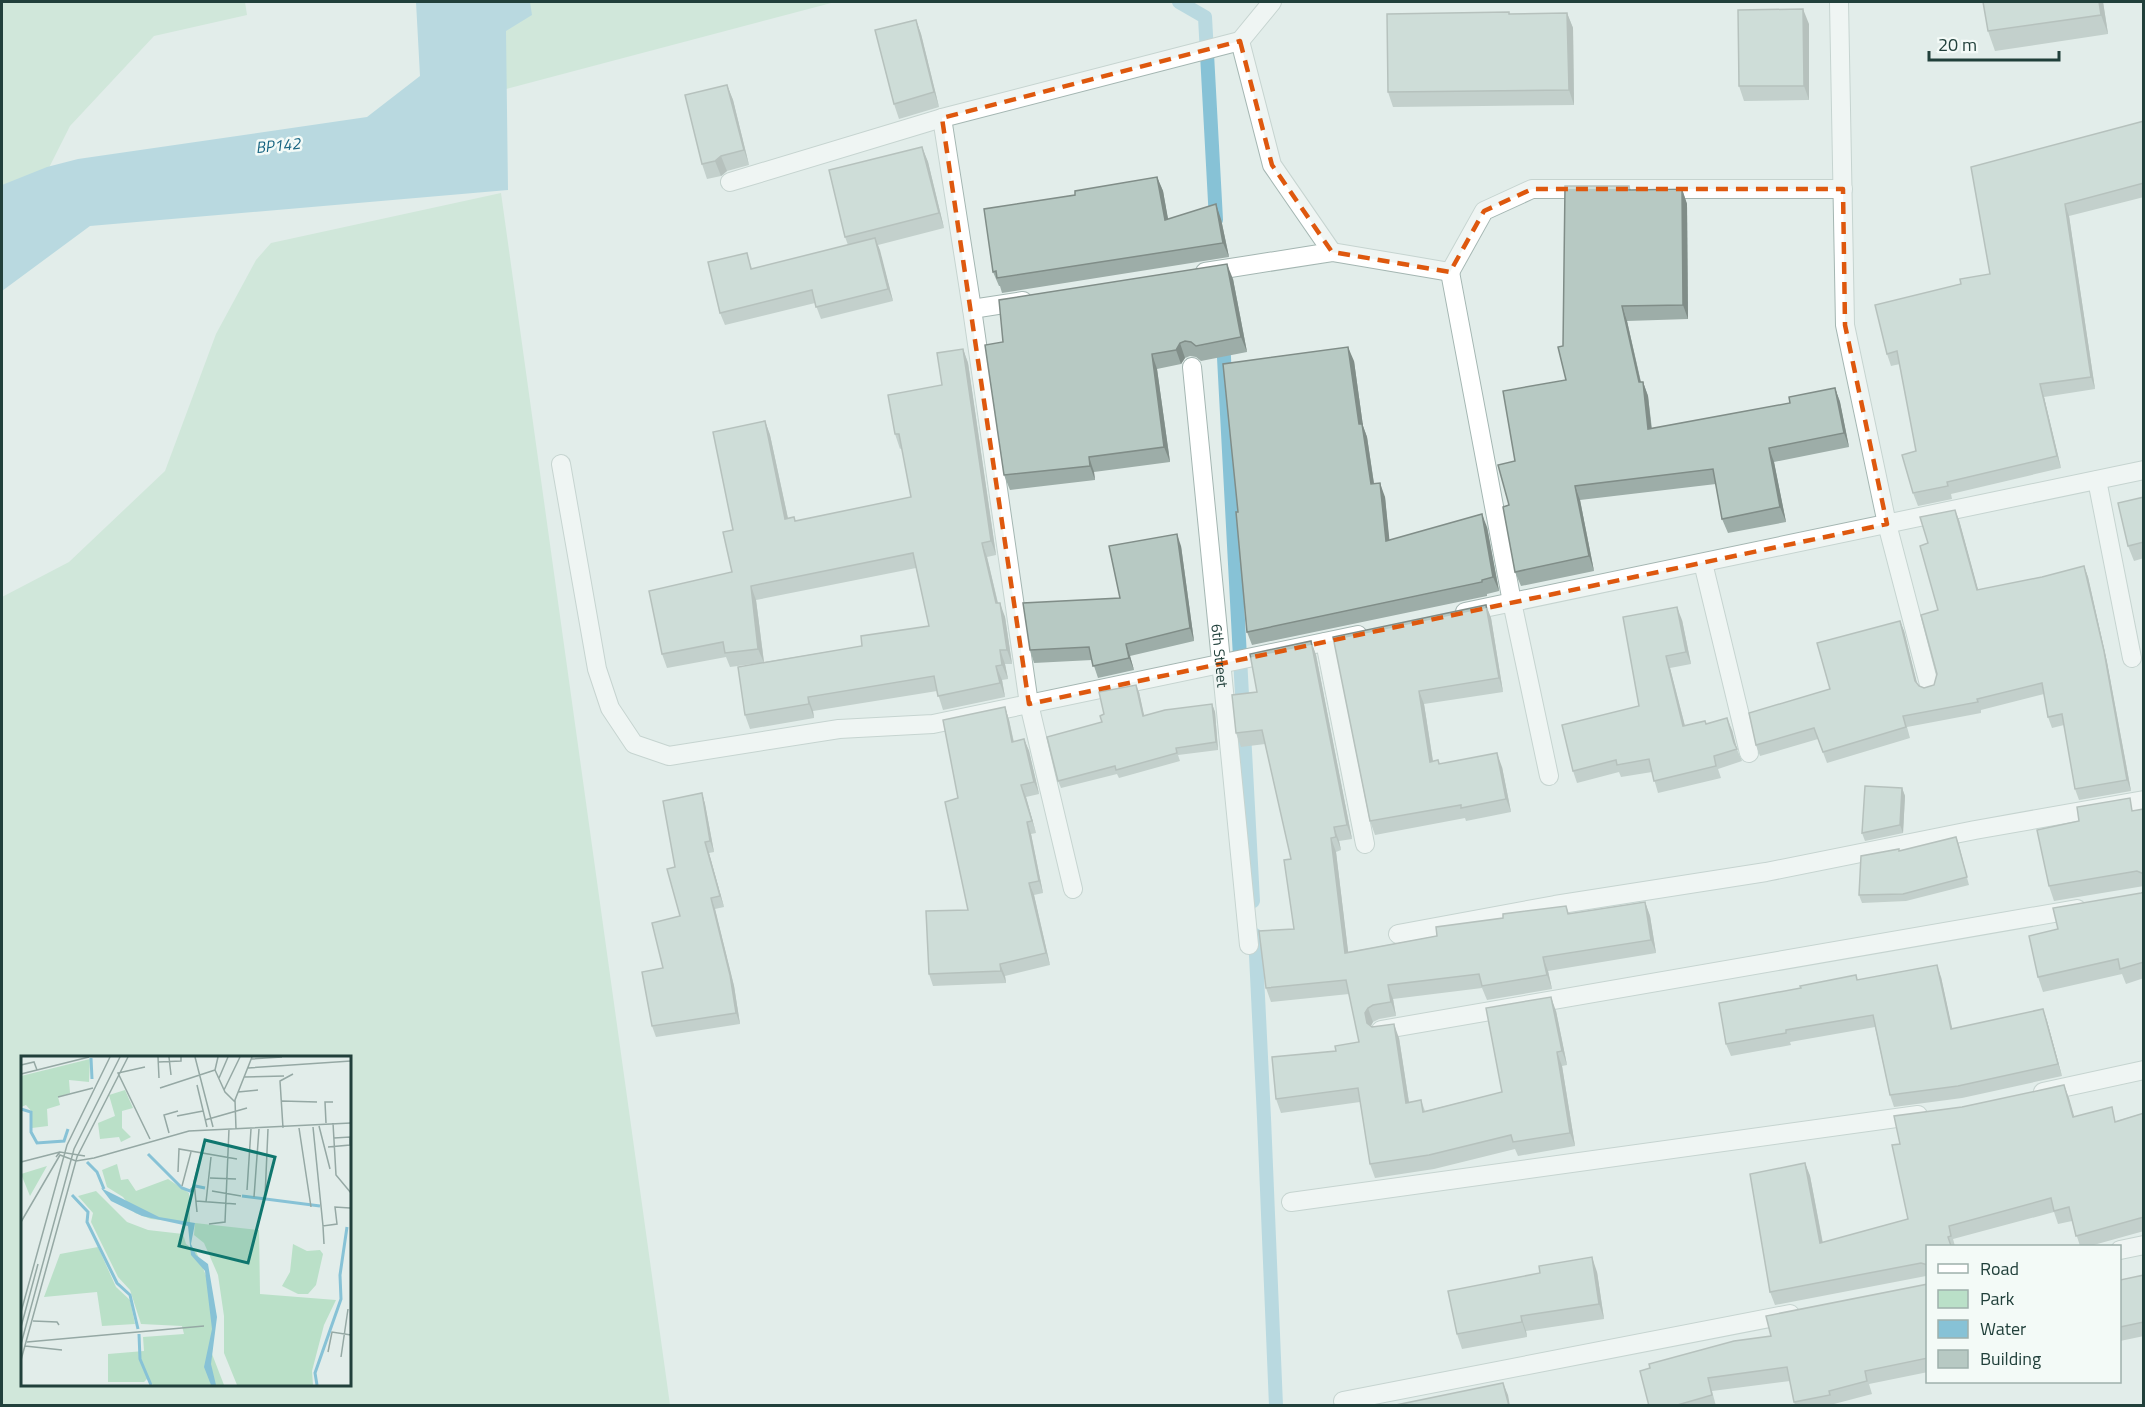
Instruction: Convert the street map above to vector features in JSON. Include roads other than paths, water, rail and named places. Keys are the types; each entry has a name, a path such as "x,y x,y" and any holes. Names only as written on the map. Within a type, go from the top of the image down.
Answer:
{"street":[{"path":"730,182 942,118 1240,41 1272,2"},
{"path":"1839,2 1845,325 1887,524 1930,688"},
{"path":"1240,41 1272,165 1332,252"},
{"path":"942,118 1029,704 1073,889"},
{"path":"1549,776 1512,602 1450,272 1484,211 1532,189 1843,189"},
{"path":"1193,274 1332,252 1450,272"},
{"path":"972,309 1042,298"},
{"name":"6th Street","path":"1192,367 1249,945"},
{"path":"561,464 597,669 610,708 634,744 669,756 839,729 933,724 1372,632"},
{"path":"1454,615 2144,470"},
{"path":"2097,480 2132,658"},
{"path":"1703,563 1749,753"},
{"path":"1325,642 1365,844"},
{"path":"1398,934 1555,904 1766,872 1975,830 2144,800"},
{"path":"1381,1030 2097,905"},
{"path":"2031,1095 2144,1070"},
{"path":"1291,1202 1940,1112"},
{"path":"2121,1250 2144,1245"},
{"path":"1343,1401 1811,1310"}],"water":[{"name":"BP142","path":"416,2 530,2 532,15 506,31 508,190 90,226 2,291 2,185 47,167 78,159 367,117 420,76"}],"waterway":[{"path":"1179,2 1205,17 1216,220"},
{"path":"1223,339 1253,901"},
{"path":"1255,935 1276,1406"}]}
